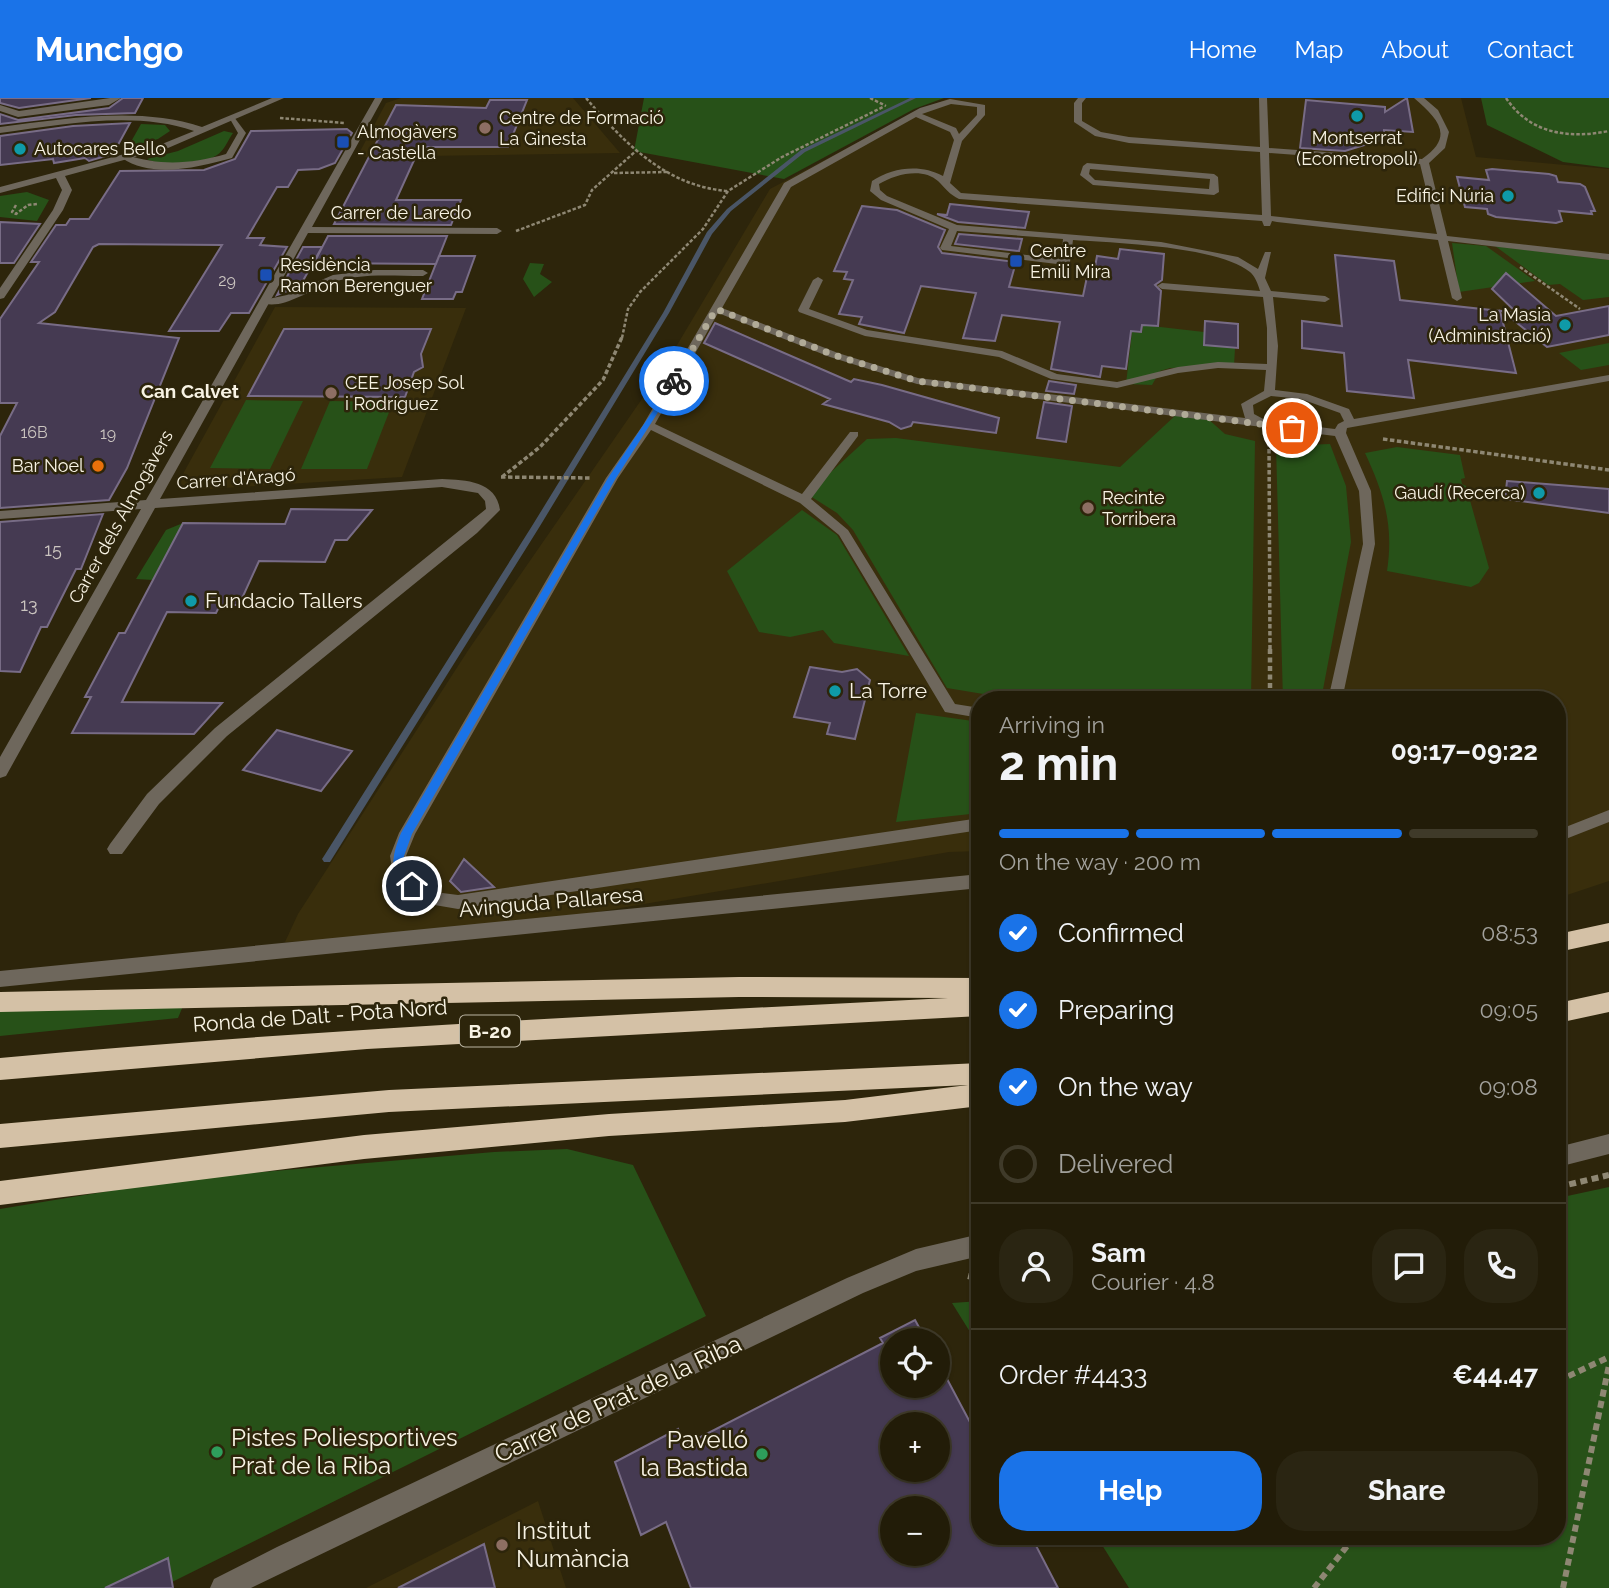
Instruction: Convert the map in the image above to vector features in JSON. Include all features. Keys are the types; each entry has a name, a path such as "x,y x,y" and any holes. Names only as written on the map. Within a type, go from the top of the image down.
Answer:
{"highway":[{"path":"1566,941 1609,932"},
{"path":"0,1002 739,987 971,988"},
{"path":"1566,1011 1609,1002"},
{"name":"Ronda de Dalt - Pota Nord","path":"0,1069 166,1052 381,1037 971,1006"},
{"path":"0,1136 389,1101 971,1074"},
{"path":"0,1193 364,1147 609,1125 845,1111 971,1096"}],"street":[{"path":"0,108 18,114 109,102 117,98"},
{"path":"0,190 126,158 204,131 280,98"},
{"name":"Carrer dels Almogàvers","path":"0,772 379,98"},
{"path":"0,130 43,124 165,119 204,131"},
{"path":"0,296 58,210 66,190 60,175"},
{"name":"Carrer de Laredo","path":"304,230 497,231"},
{"name":"Carrer d'Aragó","path":"0,515 442,483 477,487"},
{"path":"116,849 153,799 246,710 488,516 493,510 493,502 487,493 477,487"},
{"name":"Avinguda Pallaresa","path":"0,979 243,952 537,927 971,882"},
{"path":"1566,1155 1609,1144"},
{"name":"Carrer de Prat de la Riba","path":"223,1588 410,1494 758,1334 882,1272 942,1250 971,1246"}],"lane":[{"path":"1082,98 1079,103 1078,122 1098,134 1129,140 1424,162 1442,147 1444,138 1442,119 1418,98"},
{"path":"1263,98 1267,221"},
{"path":"945,185 958,140 981,115 981,105 950,101 916,114 787,185 649,425 612,478 407,833 398,856 400,876 423,897 458,902 971,825"},
{"path":"916,114 953,130 958,140"},
{"path":"126,158 139,164 195,165 229,156 242,133 238,117"},
{"path":"1424,162 1446,240 1457,299"},
{"path":"1165,180 1110,175 1093,182 1084,175 1087,166 1110,175 1215,185"},
{"path":"1269,393 1273,367 1268,293 1260,278 1245,263 1229,256 1171,247 954,228 884,198 875,191 875,183 886,174 916,171 938,177 960,195 1267,221 1609,257"},
{"path":"954,228 945,248 1065,262 1068,238"},
{"path":"1260,278 1268,254"},
{"path":"264,300 290,300 325,281 353,274 423,273"},
{"path":"818,280 803,310 865,334 1002,354 1055,377 1118,385 1178,370 1218,366 1273,367"},
{"path":"1162,286 1242,295 1268,293 1325,299"},
{"path":"716,309 834,355 917,381 1340,433"},
{"path":"1337,691 1369,544 1365,491 1340,433 1342,426 1609,377"},
{"path":"1268,426 1249,416 1247,404 1269,393 1303,396 1333,405 1345,411 1350,423"},
{"path":"649,425 804,500 844,533 950,708 971,712"},
{"path":"1268,426 1269,440"},
{"path":"804,500 854,434"},
{"path":"1566,833 1609,816"}],"path":[{"path":"586,98 638,150 669,172 704,190 728,191"},
{"path":"870,98 886,106"},
{"path":"1506,98 1520,118 1537,128 1559,134 1590,136 1609,131"},
{"path":"502,477 540,447 603,380 623,335 628,309 640,292 703,229 728,191 782,157 895,102"},
{"path":"238,117 363,124"},
{"path":"497,231 521,231 585,205 592,190 638,150"},
{"path":"610,174 669,172"},
{"path":"16,199 19,202 12,212 16,214 37,203 38,211 58,210"},
{"path":"1488,244 1580,309"},
{"path":"1340,433 1609,470"},
{"path":"1269,440 1270,691"},
{"path":"477,487 486,477 580,478"},
{"path":"1566,1185 1609,1175"},
{"path":"1566,1377 1609,1357"},
{"path":"1563,1588 1609,1365"},
{"path":"1314,1588 1348,1545"}],"shaded area":[{"name":"Centre de Formació La Ginesta","path":"401,98 573,98 620,153 357,157 386,103"},
{"name":"Recinte Torribera","path":"950,98 1461,98 1476,157 1609,169 1609,881 1566,895 1566,691 971,691 971,851 949,852 468,934 285,942 298,914 469,649 664,367 770,189 918,110"},
{"name":"CEE Josep Sol i Rodríguez","path":"275,307 466,308 402,477 191,490 178,483"},
{"name":"Institut Numància","path":"538,1501 566,1588 366,1588"}],"green space":[{"path":"644,98 944,98 914,109 784,179 634,151"},
{"path":"1481,98 1609,98 1609,168 1563,162 1487,125"},
{"path":"141,124 165,125 170,131 158,139 128,147"},
{"path":"224,131 233,133 222,151 210,159 182,164 147,159 178,151"},
{"path":"27,192 49,200 37,221 0,217 0,196"},
{"path":"1452,243 1486,246 1535,281 1459,292"},
{"path":"1495,246 1609,260 1609,297 1583,300 1560,284 1548,285"},
{"path":"530,263 544,264 540,274 552,282 534,297 523,279"},
{"path":"1143,325 1204,332 1204,345 1235,348 1234,366 1170,368 1160,371 1152,385 1126,384 1132,332 1142,333"},
{"path":"1609,343 1609,365 1581,370 1559,353"},
{"path":"246,400 303,401 270,469 210,468"},
{"path":"330,401 393,402 367,469 301,469"},
{"path":"1178,413 1207,418 1225,434 1255,441 1251,691 971,692 947,688 853,530 837,513 807,494 867,439 896,438 1120,467"},
{"path":"1330,444 1346,486 1351,542 1323,691 1283,691 1276,446"},
{"path":"1397,447 1460,455 1465,478 1461,479 1462,484 1466,486 1489,568 1479,583 1471,587 1387,571 1389,539 1386,510 1365,453"},
{"path":"802,510 837,535 909,656 834,643 823,630 790,637 759,632 727,571"},
{"path":"183,523 153,580 136,579 166,530"},
{"path":"916,713 971,721 971,814 896,822"},
{"path":"183,1006 178,1018 0,1036 0,1011"},
{"name":"Pistes Poliesportives Prat de la Riba","path":"567,1149 633,1165 706,1316 160,1588 0,1588 0,1209 182,1179 494,1152"},
{"path":"1609,1187 1609,1588 1129,1588 1102,1545 1566,1545 1566,1196"},
{"path":"971,1302 971,1334 952,1303"}],"building":[{"path":"0,98 91,98 19,108 0,103"},
{"path":"123,98 143,98 135,113 76,115 0,124 0,114 18,120 109,108"},
{"path":"1407,98 1413,132 1384,130 1384,139 1345,151 1300,148 1306,100 1385,107 1385,112"},
{"path":"490,100 527,100 508,147 420,147 396,200 461,200 451,225 334,224 396,105 486,108"},
{"path":"130,123 113,154 89,161 85,158 54,163 53,159 0,165 0,136 73,126"},
{"path":"347,129 352,133 335,163 319,169 298,170 288,187 277,187 247,238 264,238 260,245 287,247 249,313 231,313 219,331 169,331 222,245 99,244 93,247 55,312 39,323 179,338 127,468 109,500 0,508 0,436 17,403 0,403 0,319 39,262 31,262 56,225 66,225 70,219 89,219 120,171 204,170 235,159 251,131"},
{"name":"Edifici Núria","path":"1486,170 1549,174 1556,176 1558,182 1580,184 1585,187 1595,211 1591,211 1592,214 1559,211 1562,221 1556,223 1496,217 1488,214 1487,209 1465,207 1457,177 1489,180"},
{"path":"950,204 1029,212 1025,228 958,222 937,214 947,215"},
{"path":"862,206 897,210 945,230 938,247 942,253 1016,262 1009,287 1083,296 1087,277 1093,278 1097,256 1118,259 1120,249 1164,254 1162,280 1155,285 1161,291 1158,326 1142,325 1141,332 1131,331 1126,369 1102,366 1100,377 1051,369 1060,322 1002,315 995,341 963,338 976,293 921,286 904,333 859,324 862,317 839,314 853,280 844,279 847,272 834,271"},
{"path":"0,222 40,224 14,263 0,263"},
{"path":"959,234 1022,239 1019,251 955,244"},
{"path":"328,236 447,236 436,264 314,263"},
{"path":"303,247 322,247 300,286 277,295"},
{"path":"1335,255 1394,261 1400,300 1500,311 1516,373 1408,360 1414,398 1347,391 1344,353 1302,348 1302,321 1342,326"},
{"path":"439,256 475,256 462,292 456,292 453,299 422,299"},
{"name":"La Masia (Administració)","path":"1506,273 1556,316 1609,306 1609,335 1547,347 1502,311 1517,313 1492,289"},
{"path":"1205,321 1238,324 1238,348 1204,345"},
{"path":"715,323 851,382 854,379 882,385 999,418 996,433 913,422 911,426 901,429 889,422 823,404 830,399 704,343"},
{"path":"284,329 431,329 421,354 423,367 414,372 405,397 248,396"},
{"path":"1049,381 1076,385 1074,394 1046,391"},
{"path":"1044,402 1072,406 1066,442 1037,438"},
{"name":"Gaudí (Recerca)","path":"1507,481 1609,489 1609,513 1505,499"},
{"name":"Fundacio Tallers","path":"291,509 372,510 347,540 335,540 325,562 259,561 239,605 220,605 216,613 167,612 122,702 222,703 194,734 72,733 91,697 85,697 119,633 125,633 183,523 285,524"},
{"path":"103,514 81,569 76,569 47,627 41,627 20,672 0,671 0,522"},
{"name":"La Torre","path":"810,667 842,672 857,669 870,680 855,739 827,734 830,723 794,717"},
{"path":"277,730 352,751 321,791 243,770"},
{"path":"464,859 494,887 461,892 450,881"},
{"name":"Pavelló la Bastida","path":"915,1320 919,1328 899,1328"},
{"name":"Pavelló la Bastida","path":"880,1345 880,1398 950,1398 950,1385 971,1424 971,1545 1036,1545 1058,1588 691,1588 666,1522 641,1535 615,1462 678,1429 685,1445"},
{"path":"484,1544 495,1588 398,1588"},
{"path":"168,1558 173,1588 105,1588"}],"waterway":[{"path":"327,859 666,313 709,233 729,210 803,151 914,98"}],"way so far":[{"path":"674,381 716,309 834,355 917,381 1292,428"}],"place":[{"name":"Montserrat (Ecometropoli)","path":"1357,116"},
{"name":"Centre de Formació La Ginesta","path":"485,128"},
{"name":"Almogàvers - Castella","path":"343,142"},
{"name":"Autocares Bello","path":"20,149"},
{"name":"Edifici Núria","path":"1508,196"},
{"name":"Centre Emili Mira","path":"1016,261"},
{"name":"Residència Ramon Berenguer","path":"266,275"},
{"name":"La Masia (Administració)","path":"1565,325"},
{"name":"CEE Josep Sol i Rodríguez","path":"331,393"},
{"name":"Bar Noel","path":"98,466"},
{"name":"Gaudí (Recerca)","path":"1539,493"},
{"name":"Recinte Torribera","path":"1088,508"},
{"name":"Fundacio Tallers","path":"191,601"},
{"name":"La Torre","path":"835,691"},
{"name":"Pistes Poliesportives Prat de la Riba","path":"217,1452"},
{"name":"Pavelló la Bastida","path":"762,1454"},
{"name":"Institut Numància","path":"502,1545"}],"district":[{"name":"Can Calvet","path":"190,391"}],"route":[{"path":"412,886 400,876 398,856 407,833 612,478 649,425 674,381"}]}
